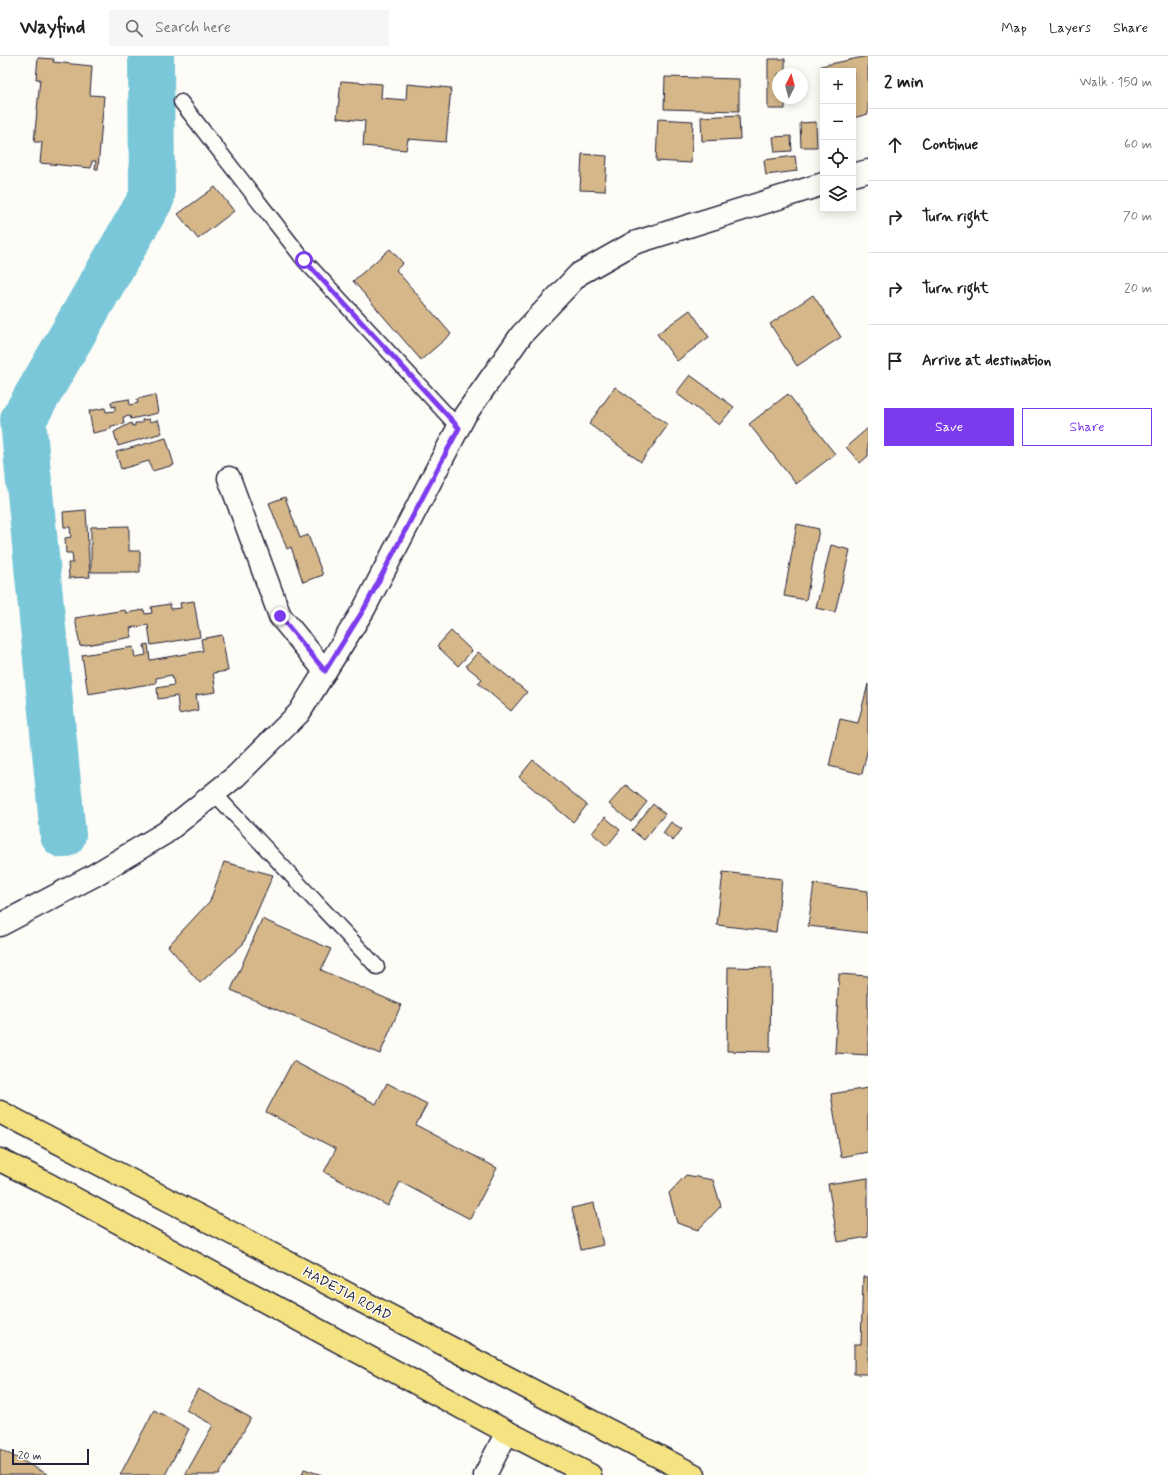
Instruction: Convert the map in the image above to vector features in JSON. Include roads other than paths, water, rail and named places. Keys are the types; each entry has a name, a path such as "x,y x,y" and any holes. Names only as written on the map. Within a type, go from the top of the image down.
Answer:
{"main road":[{"name":"HADEJIA ROAD","path":"0,1112 694,1475"},
{"path":"0,1160 42,1181 507,1432 590,1475"}],"street":[{"path":"856,174 868,171"},
{"path":"0,925 93,876 165,833 236,776 299,713 364,609 465,415 522,334 579,274 634,244 820,185"},
{"path":"229,478 280,616 325,671"},
{"path":"485,1475 507,1432"}],"lane":[{"path":"181,102 304,260 459,428"},
{"path":"214,793 377,967"}],"waterway":[{"path":"63,835 23,420 152,197 151,56"}]}
